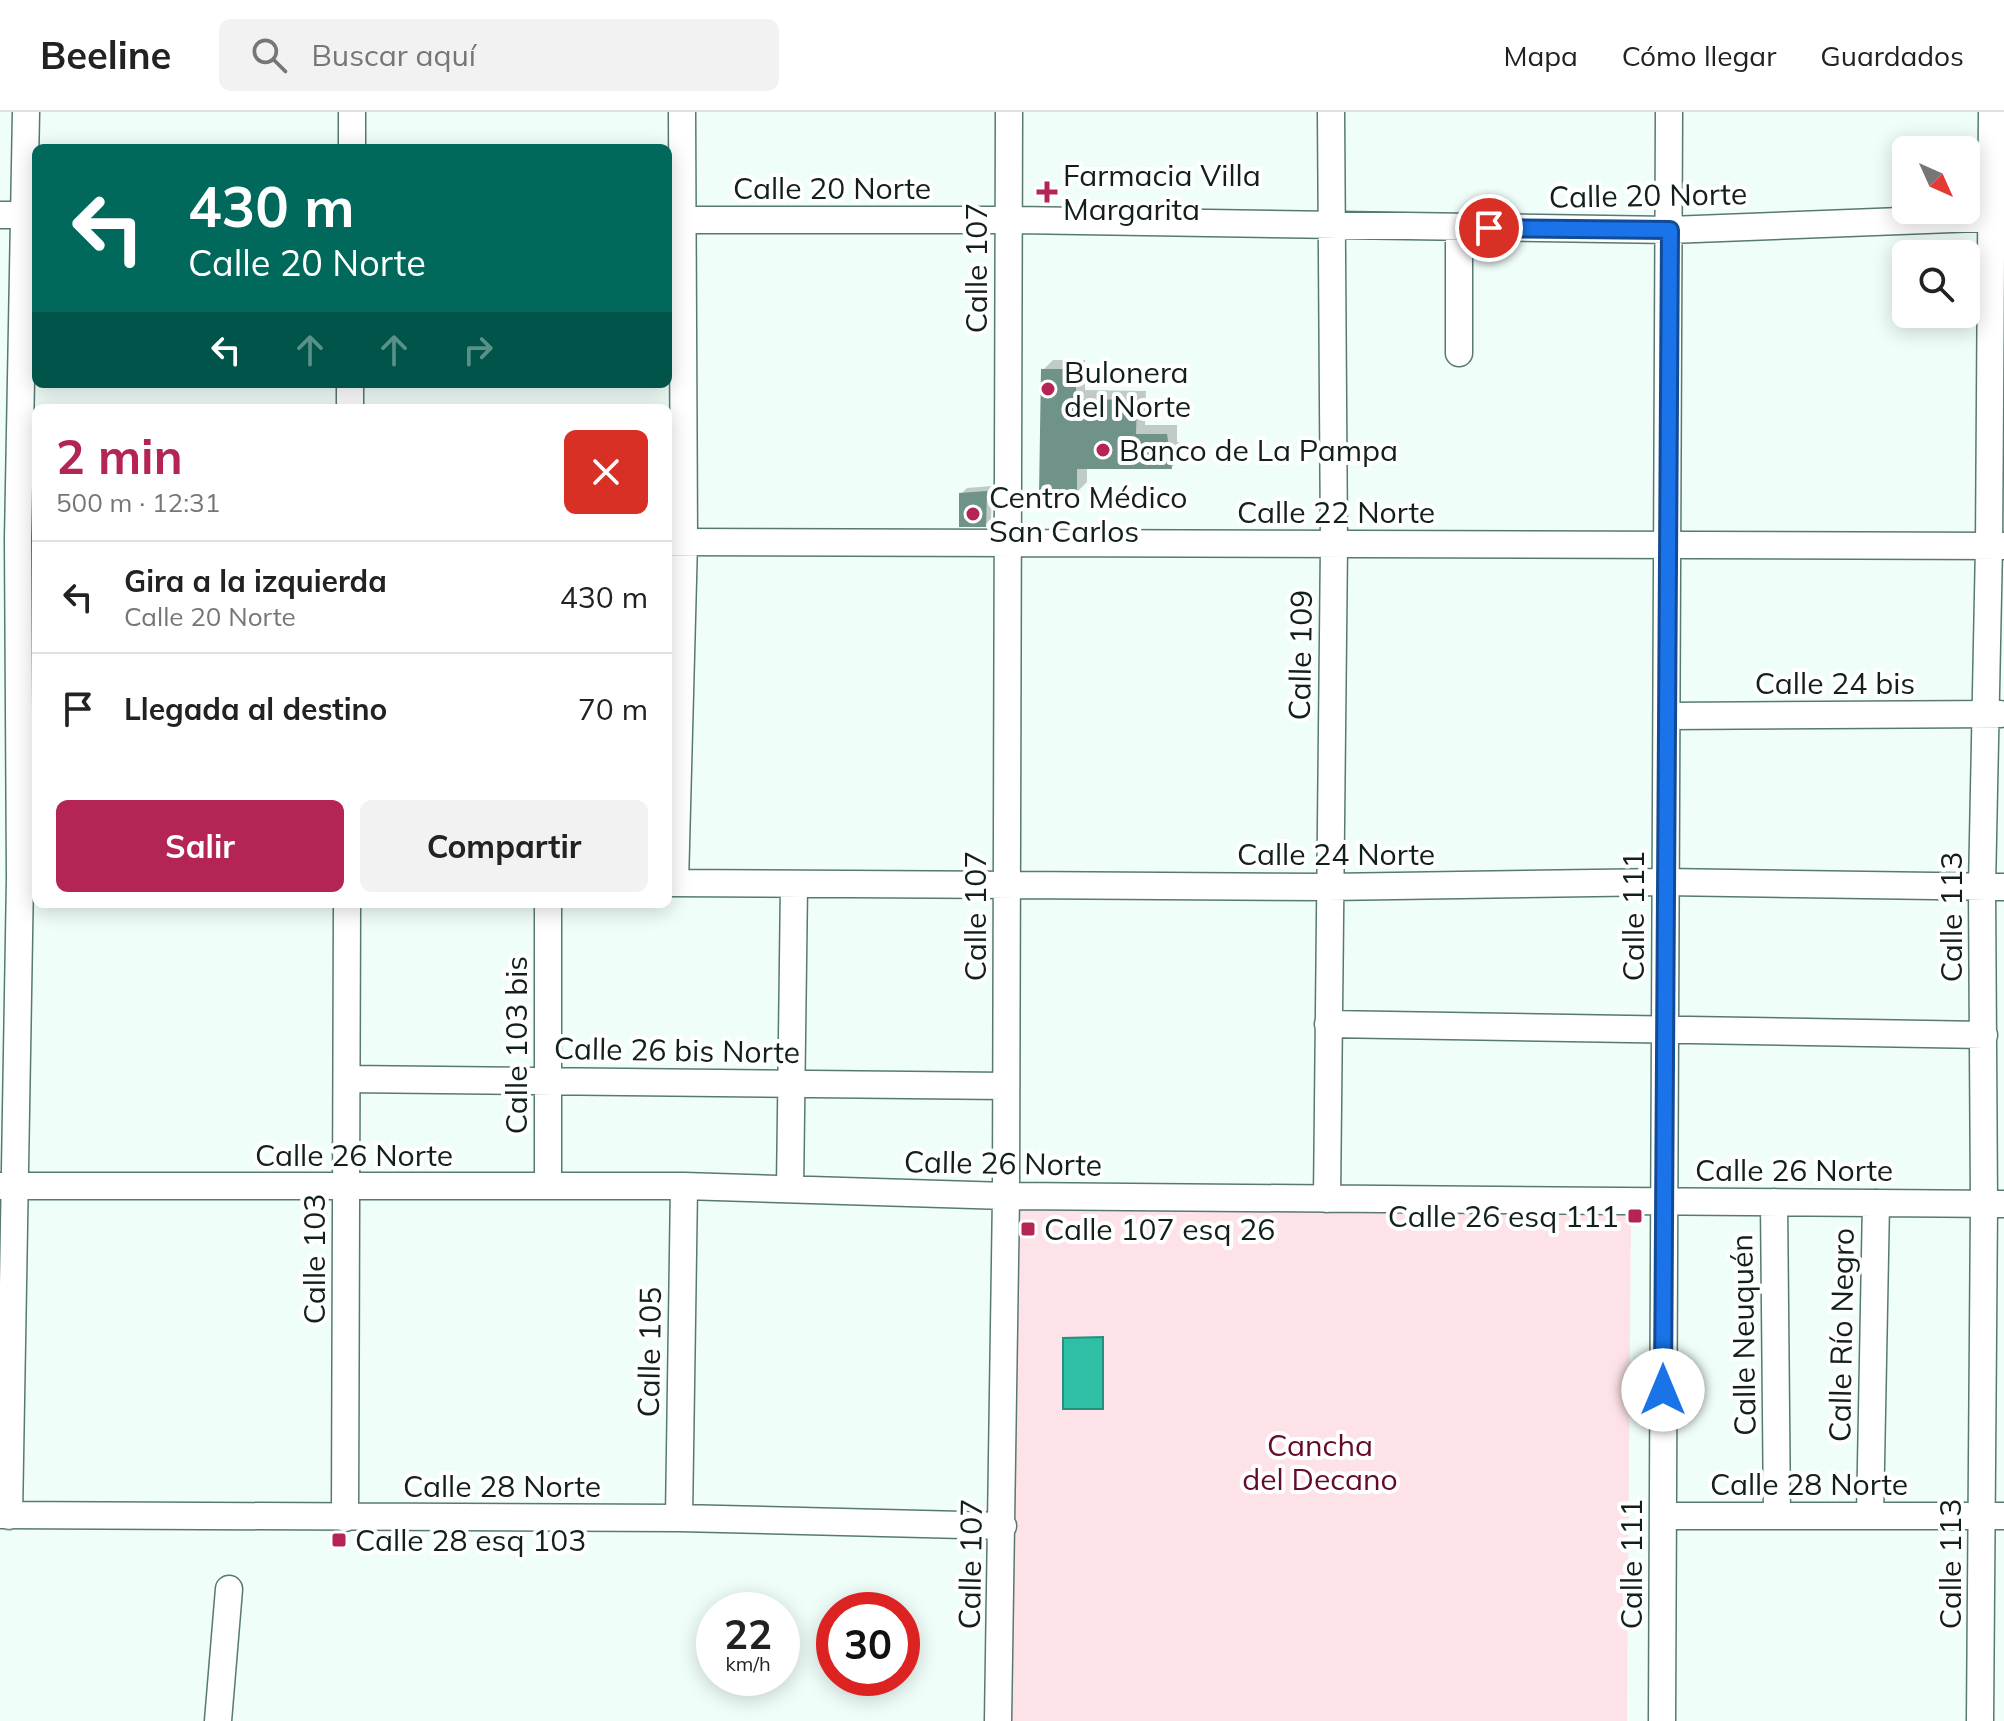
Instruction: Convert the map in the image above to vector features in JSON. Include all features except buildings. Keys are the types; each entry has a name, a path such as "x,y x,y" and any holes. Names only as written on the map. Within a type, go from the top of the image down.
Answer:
{"street":[{"path":"4,1516 6,1186 19,879 18,539 21,214 26,112"},
{"path":"352,112 352,144"},
{"path":"672,815 676,542 674,220 682,112"},
{"name":"Calle 107","path":"998,1721 1006,1196 1009,112"},
{"name":"Calle 109","path":"1327,1199 1334,544 1331,112"},
{"name":"Calle 111","path":"1662,1721 1669,112"},
{"name":"Calle 113","path":"1980,1721 1992,1694 1994,1204 1984,1035 1993,887 1997,546 1998,217 1992,112"},
{"name":"Calle 20 Norte","path":"674,220 1008,220 1670,230 1998,217"},
{"path":"1459,227 1459,353"},
{"name":"Calle 22 Norte","path":"676,542 1997,546"},
{"name":"Calle 24 bis","path":"1667,716 1995,714"},
{"name":"Calle 24 Norte","path":"672,883 1329,887 1664,882 1993,887"},
{"path":"790,1189 794,885"},
{"name":"Calle 103","path":"345,1518 347,908"},
{"name":"Calle 103 bis","path":"548,908 548,1186"},
{"path":"1328,1024 1984,1035"},
{"name":"Calle 26 bis Norte","path":"347,1079 1006,1086"},
{"name":"Calle 26 Norte","path":"6,1186 684,1186 1006,1196 1994,1204"},
{"name":"Calle 105","path":"679,1518 684,1186"},
{"name":"Calle Neuquén","path":"1774,1202 1777,1516"},
{"name":"Calle Río Negro","path":"1870,1516 1876,1203"},
{"name":"Calle 28 Norte","path":"4,1516 679,1518 1003,1526"},
{"name":"Calle 28 Norte","path":"1663,1516 1993,1516"},
{"path":"218,1721 229,1589"}],"green space":[{"name":"Cancha del Decano","path":"1014,1203 1631,1205 1627,1721 1010,1721"}],"shaded area":[{"path":"1103,1337 1103,1409 1063,1409 1063,1338"}],"place":[{"name":"Farmacia Villa Margarita","path":"1047,192"},
{"name":"Bulonera del Norte","path":"1048,389"},
{"name":"Banco de La Pampa","path":"1103,450"},
{"name":"Centro Médico San Carlos","path":"973,514"},
{"name":"Calle 26 esq 111","path":"1635,1216"},
{"name":"Calle 107 esq 26","path":"1028,1229"},
{"name":"Calle 28 esq 103","path":"339,1540"}],"route":[{"path":"1489,228 1670,230 1663,1390"}]}
